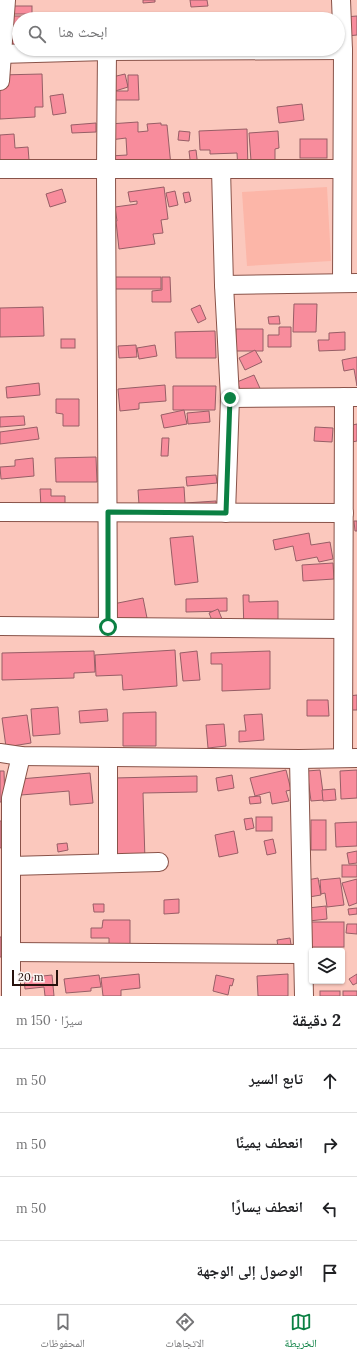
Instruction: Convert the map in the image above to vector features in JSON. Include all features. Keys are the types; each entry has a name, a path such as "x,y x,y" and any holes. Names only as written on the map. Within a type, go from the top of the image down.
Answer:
{"street":[{"path":"0,81 6,0"},
{"path":"342,0 342,12"},
{"path":"1,54 12,54"},
{"path":"107,56 108,627"},
{"path":"224,285 349,283 342,169 343,56"},
{"path":"221,169 224,285 230,398 226,513"},
{"path":"0,170 342,169"},
{"path":"0,754 21,756 108,757 299,759 350,758 343,629 344,513 351,397 230,398"},
{"path":"0,512 344,513"},
{"path":"0,626 343,629"},
{"path":"11,996 11,866 6,798 21,756"},
{"path":"108,757 108,863"},
{"path":"299,759 304,996"},
{"path":"11,866 159,862"},
{"path":"11,952 303,954"}],"shaded area":[{"path":"327,187 331,261 247,266 242,192"}],"building":[{"path":"143,0 155,0 155,2 143,3"},
{"path":"190,0 207,0 208,6 191,7"},
{"path":"12,6 32,6 32,12 12,12"},
{"path":"3,16 12,16 12,51 2,54"},
{"path":"357,16 357,35 347,36 345,17"},
{"path":"42,74 43,107 35,107 35,117 0,119 0,75"},
{"path":"125,74 128,87 112,92 108,78"},
{"path":"128,75 138,75 139,100 110,100 110,91 128,91"},
{"path":"63,94 66,113 53,115 50,96"},
{"path":"302,104 304,120 279,123 277,107"},
{"path":"138,122 138,132 148,131 147,124 161,123 161,125 167,125 171,166 111,171 110,156 127,155 126,138 110,140 109,124"},
{"path":"96,123 96,132 72,133 71,125"},
{"path":"247,129 248,171 238,171 237,153 210,154 210,150 200,150 199,131"},
{"path":"179,131 190,132 189,141 178,140"},
{"path":"278,131 279,148 275,149 275,160 251,161 249,133"},
{"path":"14,134 15,148 28,147 29,160 16,161 0,168 0,135"},
{"path":"300,139 327,139 327,158 300,158"},
{"path":"196,150 198,167 191,168 189,151"},
{"path":"164,187 168,219 161,220 163,233 153,234 155,244 119,249 115,207 137,204 137,201 130,202 128,192"},
{"path":"62,189 66,202 50,207 46,194"},
{"path":"175,191 178,205 169,207 166,193"},
{"path":"189,192 191,201 185,203 183,193"},
{"path":"115,277 161,277 161,289 115,289"},
{"path":"162,277 170,277 171,302 152,302 152,291 162,290"},
{"path":"294,304 317,304 316,332 293,332"},
{"path":"200,305 206,319 198,323 191,309"},
{"path":"43,307 44,336 0,337 0,308"},
{"path":"279,316 280,324 269,324 268,317"},
{"path":"279,327 291,327 291,347 268,347 268,335 279,335"},
{"path":"236,329 263,329 263,351 235,351"},
{"path":"215,331 216,358 176,358 175,332"},
{"path":"345,332 345,350 319,351 318,340 329,340 329,333"},
{"path":"61,339 75,339 75,348 61,348"},
{"path":"136,345 137,357 119,358 118,346"},
{"path":"155,345 157,356 139,359 137,348"},
{"path":"255,350 262,362 245,370 239,358"},
{"path":"357,357 357,386 354,369 344,371 342,360"},
{"path":"254,375 263,395 246,403 237,382"},
{"path":"39,383 40,395 7,398 6,387"},
{"path":"165,385 166,401 139,403 139,409 120,411 118,389"},
{"path":"173,386 216,386 215,410 173,410"},
{"path":"56,399 79,399 79,426 63,426 63,414 56,413"},
{"path":"184,410 187,424 164,428 161,415"},
{"path":"209,411 210,422 188,424 187,413"},
{"path":"24,416 25,425 0,427 0,417"},
{"path":"357,424 357,441 352,442 348,426"},
{"path":"37,427 39,439 0,444 0,432"},
{"path":"315,427 333,428 332,442 314,441"},
{"path":"162,438 169,438 168,456 161,456"},
{"path":"96,457 97,482 56,482 55,458"},
{"path":"33,458 34,476 1,479 0,467 15,466 15,460"},
{"path":"216,475 217,483 187,486 186,477"},
{"path":"184,487 185,503 216,501 216,515 140,519 138,490"},
{"path":"40,489 51,489 51,496 65,496 65,515 41,507"},
{"path":"354,521 357,521 357,531 355,531"},
{"path":"309,533 311,545 330,542 333,559 319,562 317,557 296,561 293,546 275,550 273,540"},
{"path":"193,536 198,582 175,585 170,538"},
{"path":"333,563 334,579 303,581 302,565"},
{"path":"243,595 249,595 249,602 278,601 278,633 244,634"},
{"path":"143,598 149,628 119,634 113,604"},
{"path":"227,598 227,611 186,612 186,599"},
{"path":"218,609 226,629 217,633 209,613"},
{"path":"175,650 177,686 123,690 122,675 96,676 95,655"},
{"path":"94,651 95,672 74,673 74,678 2,680 2,653"},
{"path":"197,651 200,680 183,681 180,653"},
{"path":"270,651 270,689 222,691 222,664 211,664 211,653"},
{"path":"357,695 357,710 352,710 349,696"},
{"path":"307,700 328,700 329,716 307,716"},
{"path":"58,707 60,734 33,736 31,709"},
{"path":"107,709 108,721 80,723 79,711"},
{"path":"156,712 156,746 123,746 123,713"},
{"path":"262,714 264,740 239,742 239,731 246,731 244,715"},
{"path":"27,715 31,743 6,747 2,718"},
{"path":"224,724 226,746 208,748 206,725"},
{"path":"286,770 291,790 286,791 289,801 272,804 270,792 255,796 250,778"},
{"path":"320,770 324,800 311,801 307,771"},
{"path":"357,770 357,798 341,799 340,771"},
{"path":"0,771 4,771 5,802 0,802"},
{"path":"90,773 93,803 70,805 69,791 21,795 20,779"},
{"path":"232,775 234,788 218,791 216,778"},
{"path":"197,776 197,792 143,793 145,861 116,861 114,778"},
{"path":"335,789 336,800 323,801 322,790"},
{"path":"260,796 261,803 250,804 249,797"},
{"path":"256,817 272,817 272,831 256,831"},
{"path":"252,818 254,828 246,830 244,819"},
{"path":"311,820 326,820 326,850 311,850"},
{"path":"0,821 2,821 4,847 0,848"},
{"path":"357,822 357,846 336,847 335,823"},
{"path":"234,831 238,853 219,857 215,835"},
{"path":"273,839 276,853 267,855 264,841"},
{"path":"67,843 68,850 58,852 57,844"},
{"path":"357,851 357,863 349,864 347,853"},
{"path":"342,865 357,865 357,877 342,877"},
{"path":"318,878 321,895 309,897 307,880"},
{"path":"340,878 344,905 327,907 325,893 321,894 320,880"},
{"path":"357,879 357,903 349,906 342,883"},
{"path":"179,899 179,913 164,914 164,900"},
{"path":"93,904 104,904 104,912 94,912"},
{"path":"326,906 327,919 309,921 308,908"},
{"path":"357,908 357,914 349,915 348,909"},
{"path":"103,920 130,920 130,944 109,944 109,938 91,938 91,928 102,928"},
{"path":"310,922 344,922 344,947 310,947"},
{"path":"347,924 357,924 357,934 346,933"},
{"path":"0,937 3,937 3,957 0,957"},
{"path":"290,938 292,951 279,954 277,940"},
{"path":"139,974 140,988 121,990 121,996 103,996 101,978"},
{"path":"288,974 288,996 258,996 257,976"},
{"path":"357,974 357,983 353,985 349,979"},
{"path":"52,975 54,996 45,996 44,987 25,989 24,978"},
{"path":"99,975 101,987 91,988 91,991 66,993 64,979"},
{"path":"216,975 234,979 232,986 230,985 228,995 213,991"},
{"path":"320,991 340,991 340,996 320,996"},
{"path":"343,991 357,991 357,996 343,996"}],"route":[{"path":"108,627 108,512 226,513 230,398"}]}
